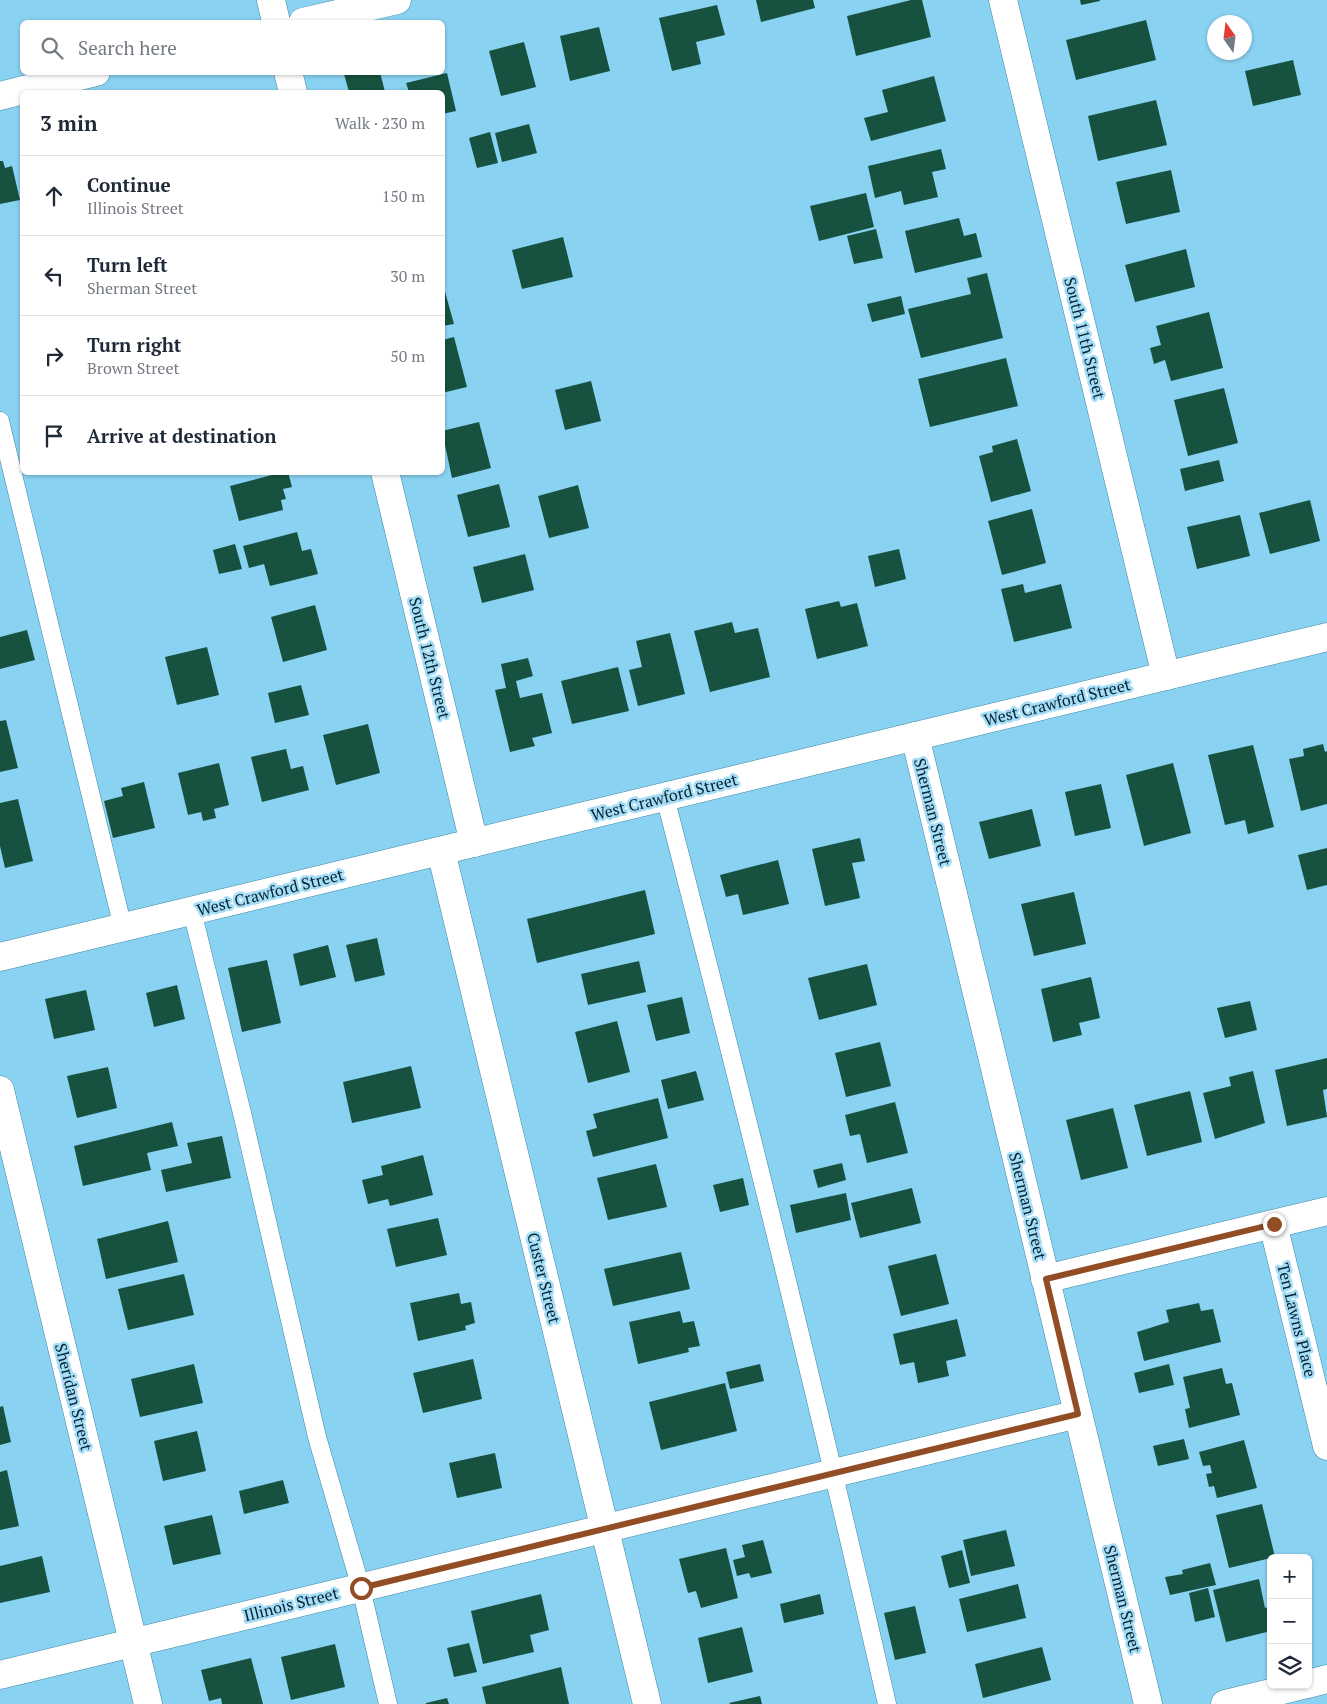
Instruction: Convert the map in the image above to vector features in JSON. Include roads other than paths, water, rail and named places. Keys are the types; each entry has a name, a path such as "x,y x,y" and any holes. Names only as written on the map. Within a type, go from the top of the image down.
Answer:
{"street":[{"path":"270,0 275,20"},
{"path":"312,20 397,0"},
{"name":"South 11th Street","path":"1003,0 1166,676"},
{"path":"24,90 84,75"},
{"path":"289,75 292,90"},
{"path":"0,96 20,91"},
{"name":"South 12th Street","path":"386,475 474,843"},
{"name":"West Crawford Street","path":"0,957 1327,637"},
{"name":"Sherman Street","path":"914,736 1148,1704"},
{"name":"Custer Street","path":"441,851 647,1704"},
{"name":"Sheridan Street","path":"0,1090 148,1704"},
{"path":"1046,1279 1327,1211"},
{"name":"Ten Lawns Place","path":"1274,1224 1327,1446"},
{"name":"Illinois Street","path":"0,1675 1078,1414"},
{"path":"1312,1683 1327,1680"},
{"path":"1226,1704 1287,1689"}],"lane":[{"path":"0,421 123,928"},
{"path":"665,797 756,1146 835,1473 887,1704"},
{"path":"192,911 243,1117 317,1437 361,1588 388,1704"}]}
